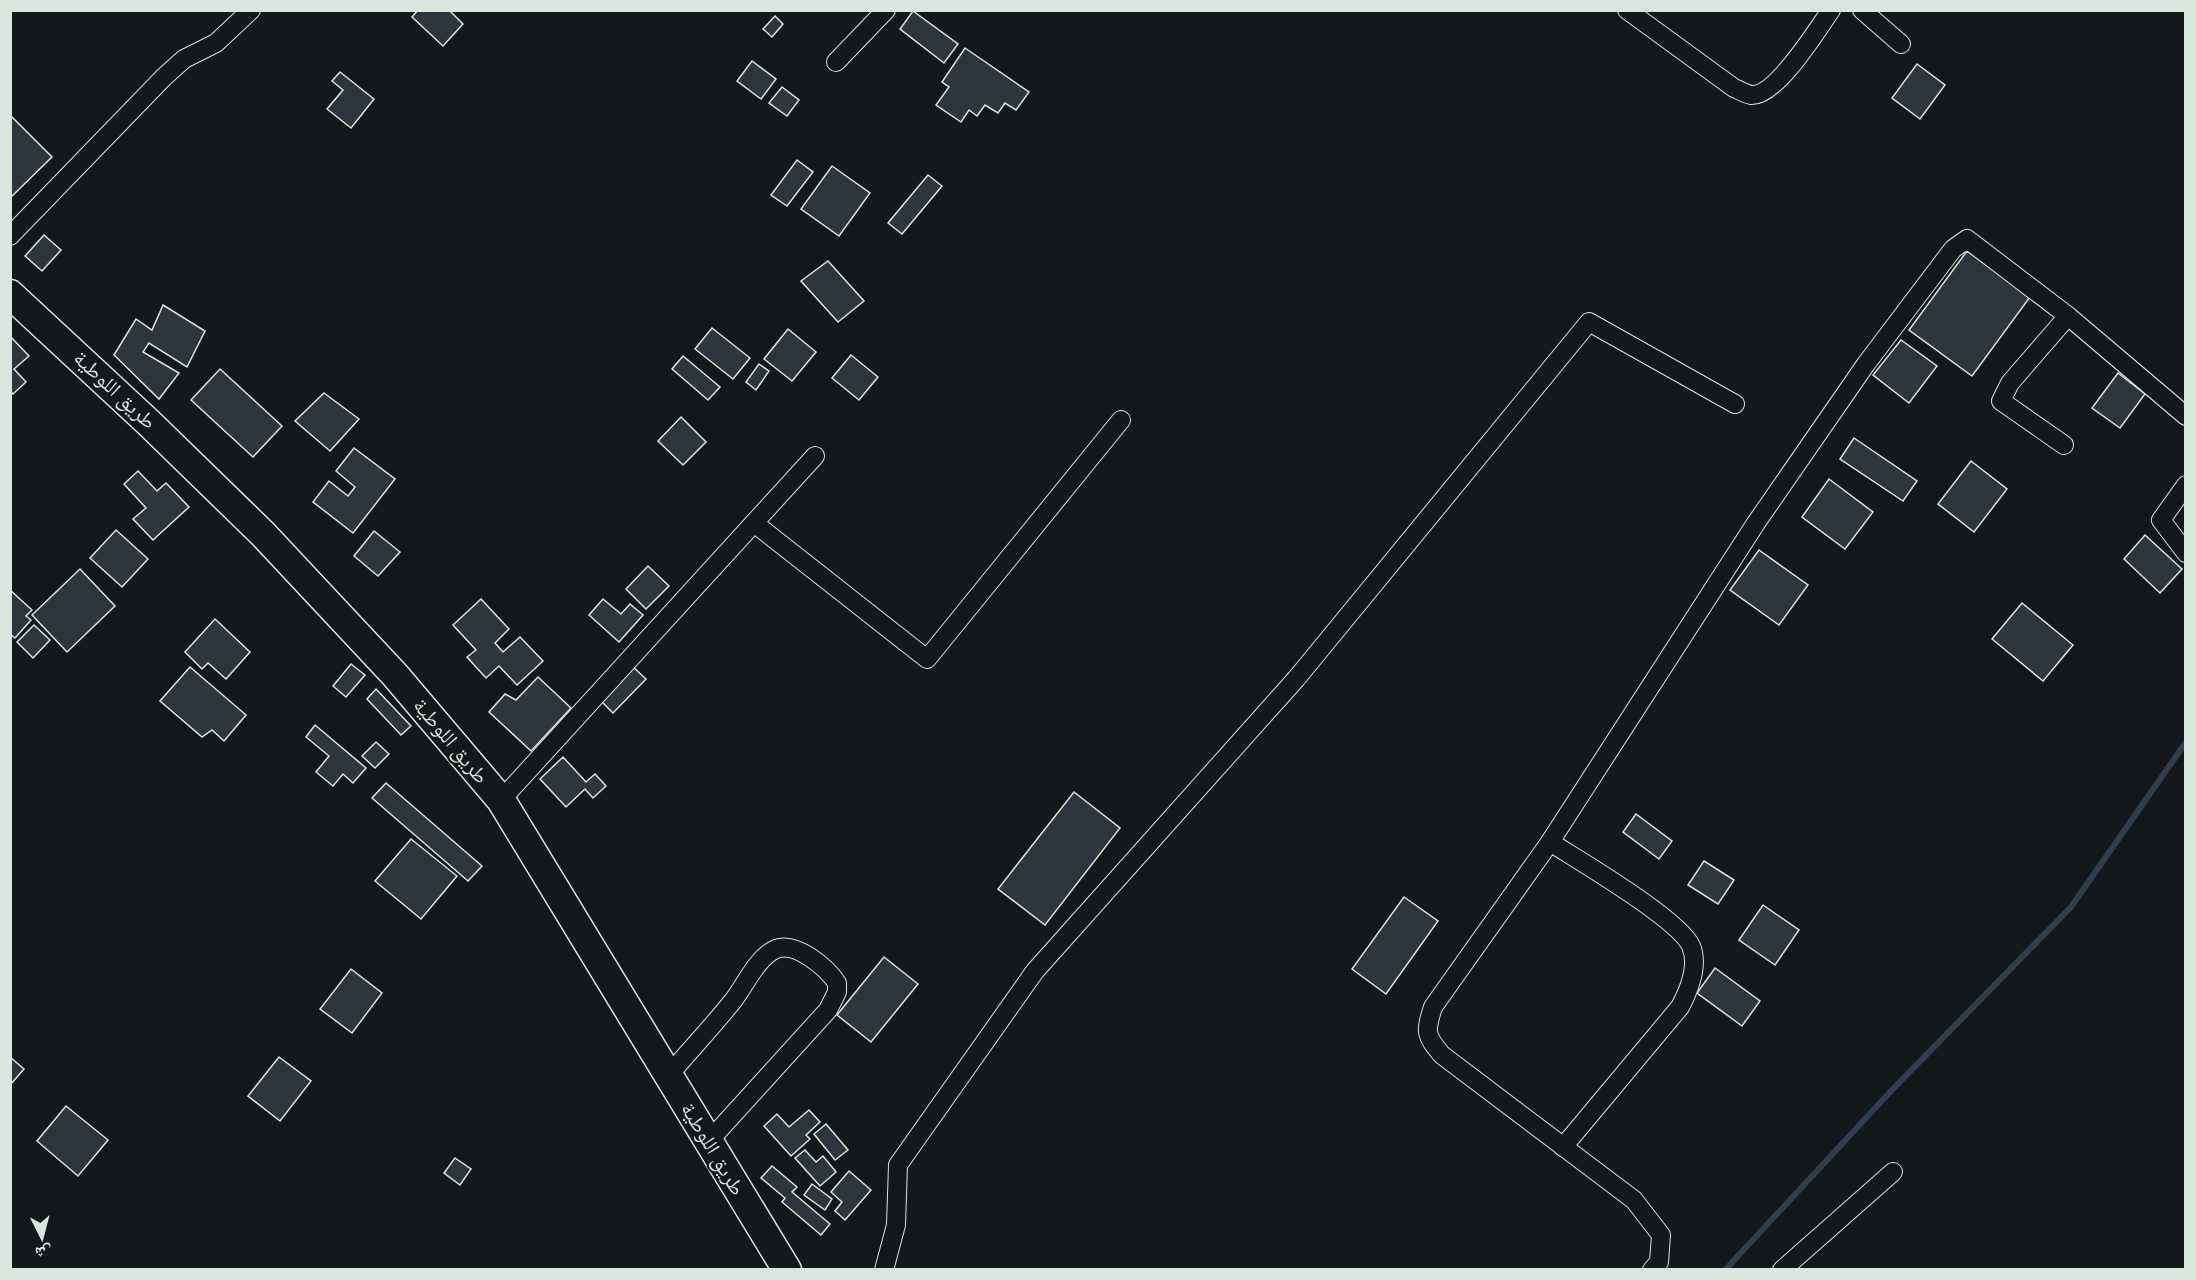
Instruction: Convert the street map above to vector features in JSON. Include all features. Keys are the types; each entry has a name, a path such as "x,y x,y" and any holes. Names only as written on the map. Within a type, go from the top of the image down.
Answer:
{"main road":[{"name":"طريق اللوطية","path":"10,294 149,423 271,542 395,675 501,800 787,1269"}],"street":[{"path":"10,236 164,77 184,59 216,43 251,10"},
{"path":"836,62 886,10"},
{"path":"1627,10 1734,88 1752,95 1767,91 1785,73 1831,10"},
{"path":"1862,10 1901,44"},
{"path":"1652,1269 1659,1262 1660,1235 1634,1200 1442,1055 1430,1041 1426,1030 1433,1007 1454,974 1550,842 1756,523 1866,364 1953,249 1967,239 2068,316 2186,416"},
{"path":"2064,445 2001,401 2010,383 2068,316"},
{"path":"884,1269 896,1225 897,1166 1035,971 1296,679 1589,322 1735,404"},
{"path":"754,523 927,658 1121,420"},
{"path":"501,800 815,456"},
{"path":"2186,485 2161,520 2186,554"},
{"path":"1550,842 1629,892 1668,922 1690,943 1694,957 1688,992 1680,1007 1563,1147"},
{"path":"669,1075 733,1001 759,964 774,950 785,947 800,951 837,983 837,992 828,1010 709,1141"},
{"path":"1782,1269 1893,1172"}],"building":[{"path":"418,10 449,10 463,24 443,46 412,17"},
{"path":"913,11 958,44 944,63 900,29"},
{"path":"775,16 783,24 772,37 763,29"},
{"path":"965,48 1029,92 1016,110 1005,103 998,113 985,105 977,116 969,110 961,122 936,105 949,87 942,82"},
{"path":"752,61 776,79 761,99 737,81"},
{"path":"1917,64 1945,85 1920,119 1892,98"},
{"path":"340,72 374,99 351,128 327,109 343,90 332,81"},
{"path":"782,87 799,100 787,116 769,103"},
{"path":"10,115 52,157 10,198"},
{"path":"797,160 813,172 787,206 771,195"},
{"path":"832,166 870,193 839,236 801,209"},
{"path":"928,175 942,186 902,234 888,223"},
{"path":"44,235 61,250 42,271 25,256"},
{"path":"1967,251 2030,297 1972,376 1909,330"},
{"path":"828,261 864,301 838,322 801,281"},
{"path":"163,305 205,331 187,367 149,343 143,352 179,373 159,399 114,355 136,319 152,330"},
{"path":"712,328 750,358 733,379 695,349"},
{"path":"788,329 816,352 792,381 764,359"},
{"path":"10,336 29,356 14,369 26,382 13,394 10,391"},
{"path":"1901,340 1937,366 1909,403 1873,375"},
{"path":"851,355 878,377 859,400 832,378"},
{"path":"683,356 720,387 708,400 672,369"},
{"path":"759,364 769,371 756,390 746,382"},
{"path":"220,369 282,426 253,457 191,400"},
{"path":"2118,373 2145,394 2120,428 2092,408"},
{"path":"324,393 359,419 330,451 295,421"},
{"path":"681,417 706,442 683,465 658,441"},
{"path":"1854,438 1917,481 1903,501 1840,459"},
{"path":"354,448 395,479 353,533 313,502 329,481 348,496 355,487 336,471"},
{"path":"1971,461 2007,489 1974,532 1938,504"},
{"path":"138,471 157,491 166,483 189,507 153,540 133,519 146,508 124,484"},
{"path":"1829,479 1873,512 1845,549 1802,517"},
{"path":"116,530 148,559 122,587 90,558"},
{"path":"374,531 400,552 378,576 354,556"},
{"path":"2145,535 2182,569 2160,593 2124,559"},
{"path":"1759,550 1808,585 1779,625 1730,590"},
{"path":"648,566 669,586 646,609 626,589"},
{"path":"80,569 115,606 67,652 32,615"},
{"path":"10,590 32,610 26,616 31,620 15,638 10,634"},
{"path":"481,599 509,629 495,643 503,652 520,637 543,661 517,685 499,666 486,678 467,657 476,650 453,625"},
{"path":"603,599 621,614 630,604 643,615 619,642 589,615"},
{"path":"2022,603 2073,645 2043,681 1992,639"},
{"path":"215,619 250,652 226,679 208,663 202,669 185,652"},
{"path":"34,625 50,640 33,658 17,642"},
{"path":"351,664 365,675 346,697 333,686"},
{"path":"632,666 646,679 613,713 600,700"},
{"path":"190,667 246,715 224,741 212,730 202,737 160,701"},
{"path":"538,677 571,708 531,751 489,712 505,694 516,700"},
{"path":"376,689 411,726 401,735 367,699"},
{"path":"315,725 366,768 353,783 343,774 333,786 316,772 329,756 306,737"},
{"path":"376,742 389,754 375,768 362,756"},
{"path":"563,757 586,782 595,774 606,786 593,798 585,789 566,807 540,779"},
{"path":"386,783 482,866 468,881 372,798"},
{"path":"1074,792 1120,828 1045,925 998,889"},
{"path":"1636,814 1672,841 1659,859 1623,832"},
{"path":"411,839 457,876 421,919 375,881"},
{"path":"1704,861 1734,880 1718,904 1688,885"},
{"path":"1404,897 1438,921 1386,994 1352,969"},
{"path":"1763,905 1799,930 1775,965 1739,940"},
{"path":"884,957 918,984 871,1042 837,1015"},
{"path":"1715,968 1760,1001 1742,1026 1697,993"},
{"path":"351,969 382,993 352,1033 320,1009"},
{"path":"10,1057 24,1069 10,1085"},
{"path":"279,1057 311,1081 280,1121 248,1096"},
{"path":"66,1106 108,1140 78,1176 37,1141"},
{"path":"809,1110 820,1122 806,1135 810,1139 791,1156 764,1126 777,1114 789,1127"},
{"path":"826,1124 848,1150 835,1160 814,1134"},
{"path":"805,1150 816,1162 823,1156 836,1172 820,1186 795,1158"},
{"path":"455,1158 471,1169 460,1185 444,1173"},
{"path":"772,1166 797,1187 792,1192 830,1224 821,1235 782,1202 785,1198 761,1178"},
{"path":"849,1171 871,1190 845,1220 835,1211 842,1202 831,1192"},
{"path":"812,1184 832,1199 825,1210 804,1195"}],"waterway":[{"path":"1725,1270 1891,1091 2071,907 2186,742"}]}
